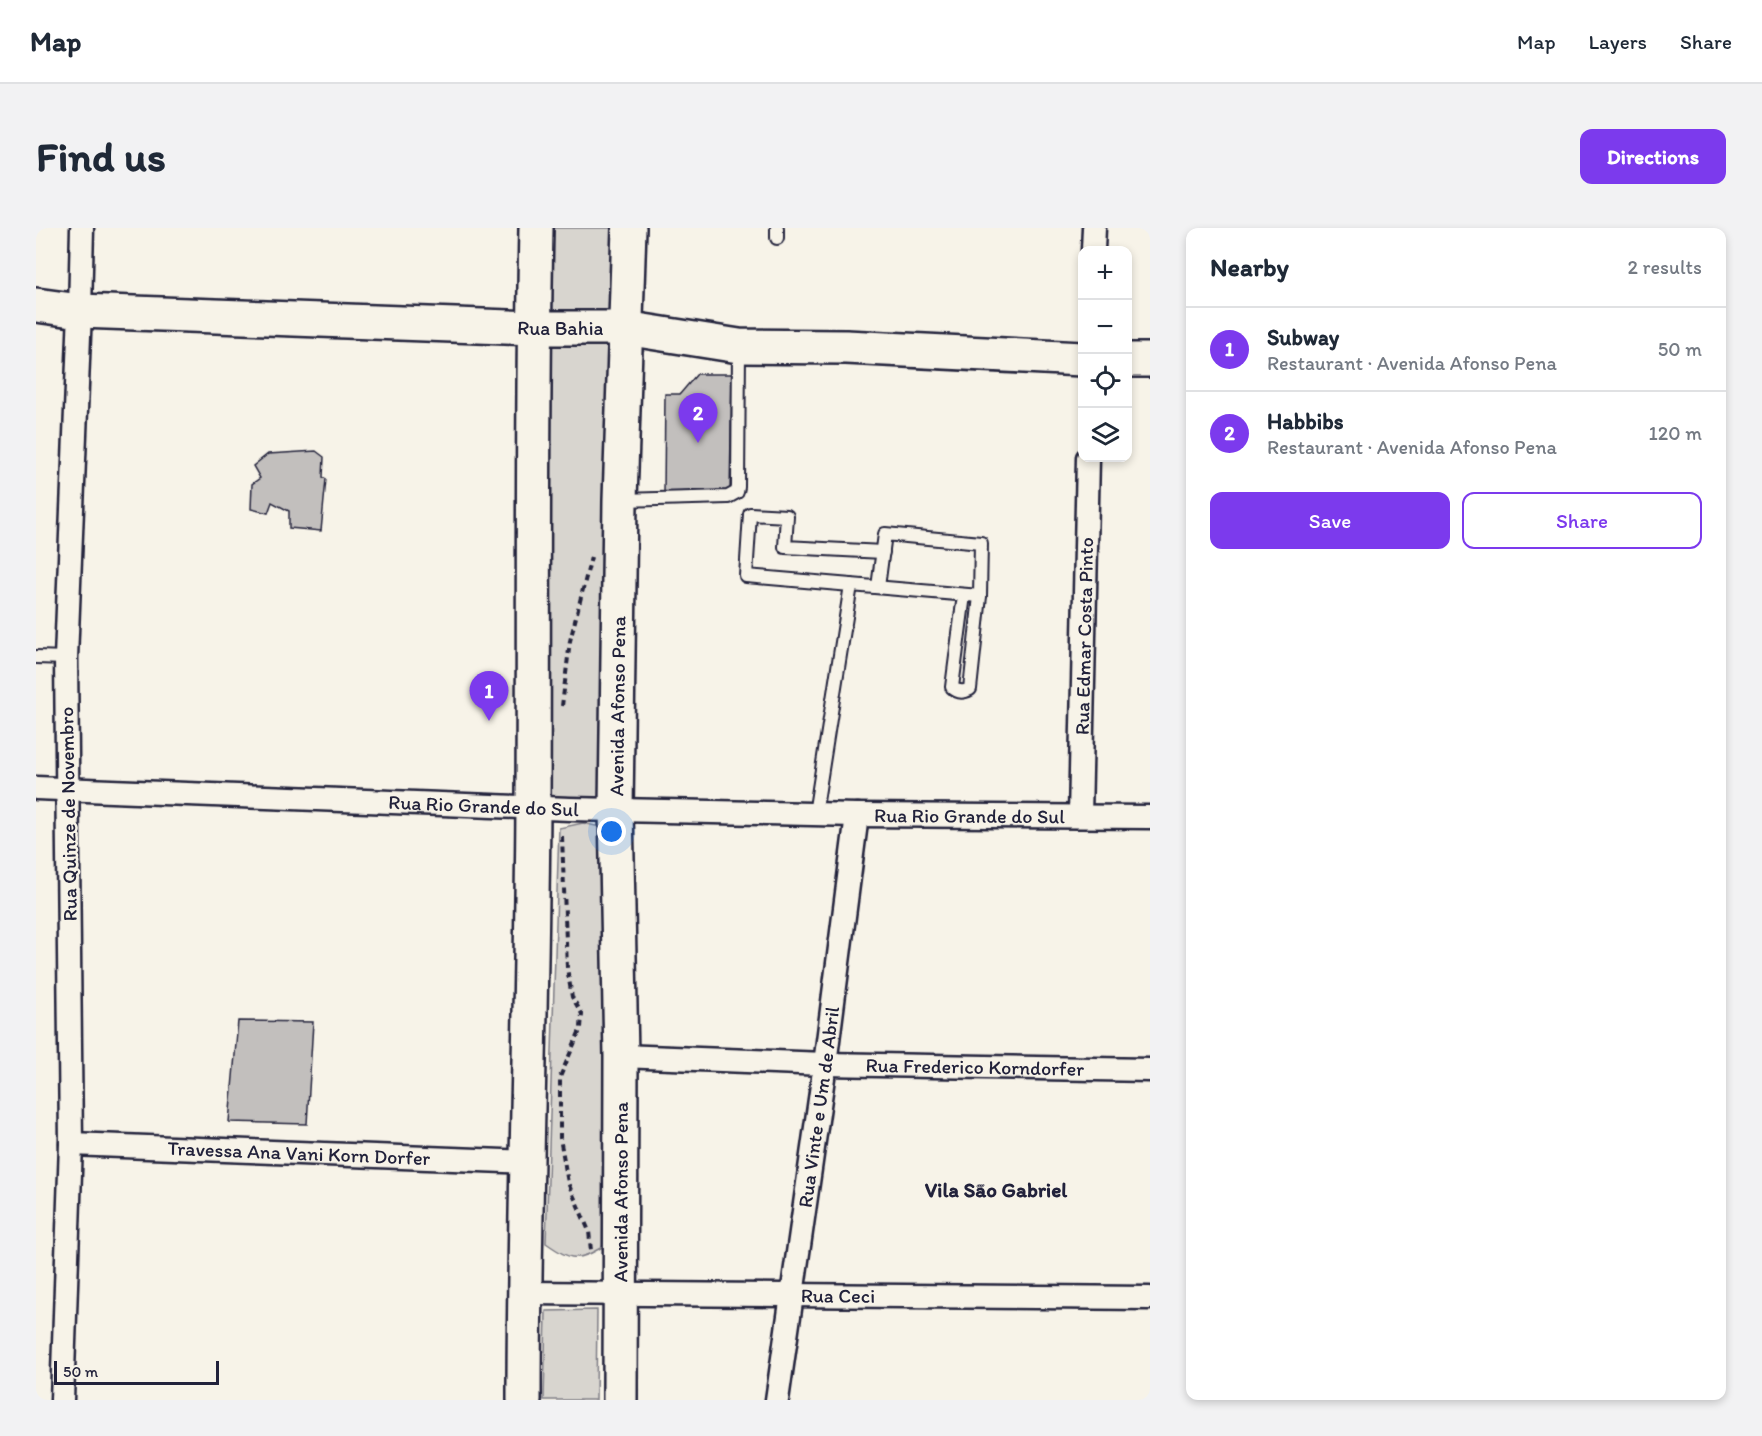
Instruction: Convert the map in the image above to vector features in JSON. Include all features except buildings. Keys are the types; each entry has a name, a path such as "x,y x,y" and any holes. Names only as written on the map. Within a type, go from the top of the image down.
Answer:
{"main road":[{"path":"524,1400 533,807 536,228"},
{"name":"Avenida Afonso Pena","path":"620,1400 621,1056 616,810 621,500 629,228"},
{"name":"Rua Bahia","path":"36,305 80,311 534,328 625,328 739,346 846,347 1078,358"},
{"path":"1132,360 1150,360"}],"street":[{"name":"Rua Quinze de Novembro","path":"62,1400 71,1144 66,658 82,228"},
{"path":"1093,246 1094,228"},
{"name":"Rua Edmar Costa Pinto","path":"1080,816 1088,462"},
{"name":"Rua Rio Grande do Sul","path":"36,788 616,810 857,815 1150,817"},
{"name":"Rua Vinte e Um de Abril","path":"777,1400 825,1064 857,815"},
{"name":"Rua Frederico Korndorfer","path":"621,1056 825,1064 1150,1070"},
{"name":"Travessa Ana Vani Korn Dorfer","path":"71,1144 528,1162"},
{"name":"Rua Ceci","path":"524,1293 1150,1298"}],"lane":[{"path":"621,500 728,497 737,492 739,346"},
{"path":"883,552 785,547 787,516 750,514 746,576 980,596"},
{"path":"878,587 885,534 981,543 980,596 970,689 965,692 956,691 952,687 964,595"},
{"path":"815,814 851,585"},
{"path":"36,657 66,658"}],"shaded area":[{"path":"536,228 629,228 616,810 533,807"},
{"path":"583,823 609,829 604,1246 587,1255 575,1257 562,1253 546,1243 559,828"},
{"path":"597,1310 596,1400 544,1400 546,1311"}],"place":[{"name":"Habbibs","path":"698,443"},
{"name":"Subway","path":"489,721"}],"district":[{"name":"Vila São Gabriel","path":"996,1189"}]}
